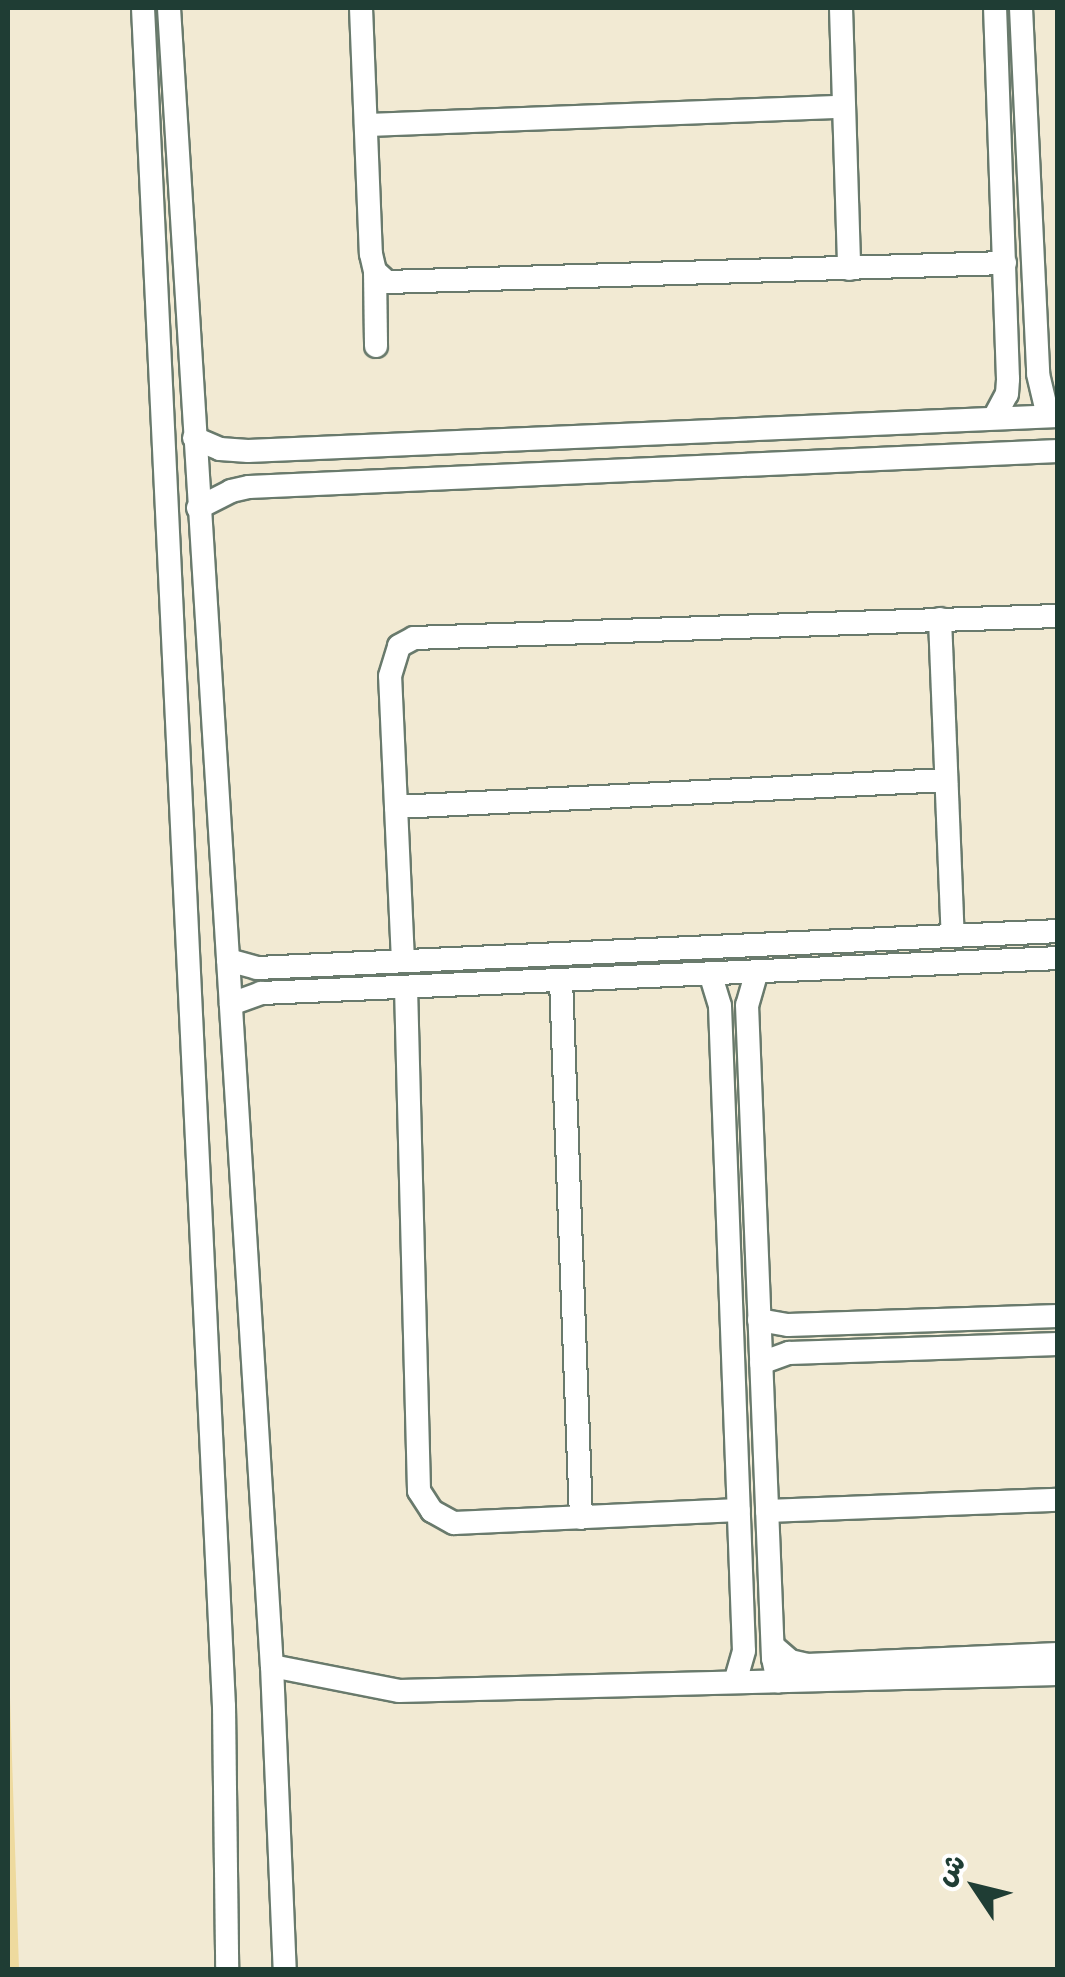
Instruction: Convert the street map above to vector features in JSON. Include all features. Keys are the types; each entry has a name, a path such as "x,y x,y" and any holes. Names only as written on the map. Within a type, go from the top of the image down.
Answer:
{"street":[{"path":"143,8 224,1706 227,1970"},
{"path":"169,8 272,1666 285,1970"},
{"path":"362,8 376,346"},
{"path":"841,8 849,269"},
{"path":"994,8 1005,263 1006,394 994,418"},
{"path":"194,438 220,449 248,450 1053,416 1039,388 1021,8"},
{"path":"366,125 844,107"},
{"path":"1033,256 1058,254"},
{"path":"375,271 387,282 404,284 1005,263"},
{"path":"198,508 214,498 249,487 1058,451"},
{"path":"403,961 390,676 399,646 414,638 1058,616"},
{"path":"940,619 953,936"},
{"path":"396,807 946,780"},
{"path":"228,960 257,968 1058,931"},
{"path":"231,1004 261,993 1058,958"},
{"path":"757,971 747,1005 773,1646 778,1681"},
{"path":"710,973 720,1006 744,1651 735,1682"},
{"path":"562,980 582,1518"},
{"path":"406,986 419,1491 432,1512 454,1523 738,1510"},
{"path":"760,1320 788,1325 1058,1316"},
{"path":"762,1363 789,1354 1058,1344"},
{"path":"767,1511 1058,1500"},
{"path":"773,1646 790,1661 807,1665 1058,1654"},
{"path":"272,1666 399,1691 1058,1674"}],"sand":[{"path":"8,1637 19,1969 19,1970 8,1969"}]}
